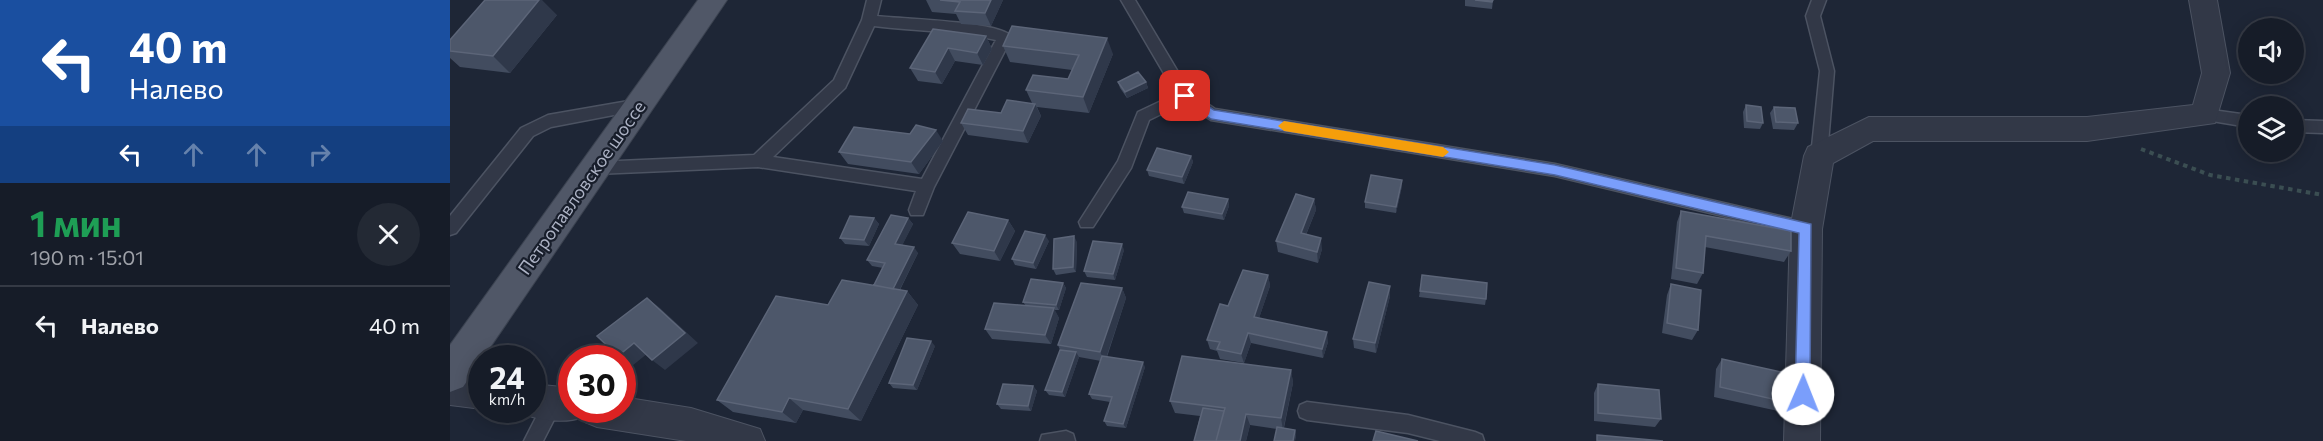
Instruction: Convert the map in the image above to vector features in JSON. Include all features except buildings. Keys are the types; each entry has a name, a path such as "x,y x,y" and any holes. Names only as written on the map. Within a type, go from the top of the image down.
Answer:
{"main road":[{"name":"Петропавловское шоссе","path":"455,359 596,168 713,0"}],"street":[{"path":"1802,441 1806,228 1819,156 1869,129 2087,129 2205,115 2216,73 2203,0"},
{"path":"450,389 468,391"},
{"path":"636,420 686,433 747,441"}],"lane":[{"path":"758,161 840,84 869,20 874,0"},
{"path":"1128,0 1185,96 1211,114 1555,170 1806,228"},
{"path":"1819,156 1827,71 1813,16 1820,0"},
{"path":"869,20 915,26 962,27 1005,37 926,186 917,210"},
{"path":"1088,222 1125,163 1143,116 1185,96"},
{"path":"450,228 527,132 536,125 640,105"},
{"path":"2205,115 2238,120"},
{"path":"2304,126 2323,127"},
{"path":"596,168 758,161 926,186"},
{"path":"533,441 553,402"},
{"path":"1307,411 1408,424 1475,441"}],"path":[{"path":"2132,146 2210,175 2323,195"}],"slow traffic":[{"path":"1284,126 1443,152"}],"route":[{"path":"1185,96 1211,114 1555,170 1806,228 1803,394"}]}
